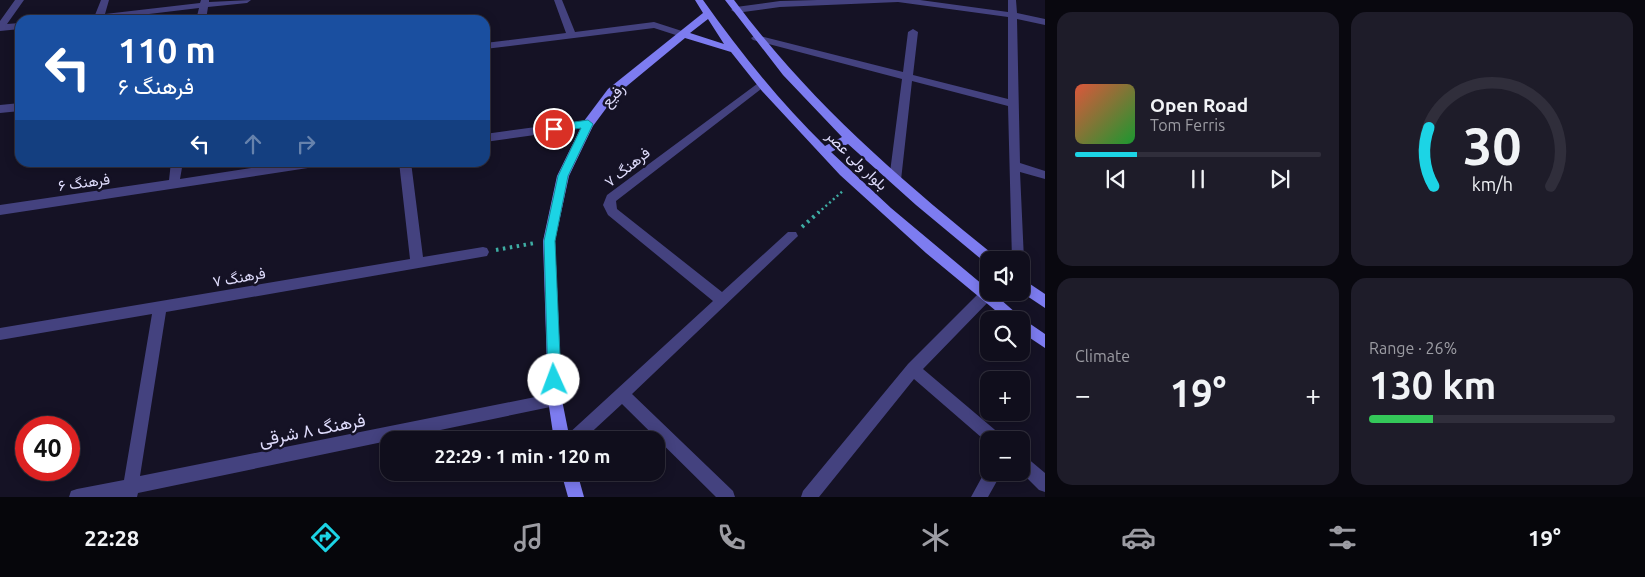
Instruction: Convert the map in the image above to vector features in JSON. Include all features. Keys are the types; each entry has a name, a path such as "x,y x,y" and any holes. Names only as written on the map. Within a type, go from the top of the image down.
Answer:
{"main road":[{"name":"بلوار ولی عصر","path":"699,0 734,50 761,84 824,151 898,222 980,290"},
{"name":"بلوار ولی عصر","path":"729,0 756,38 789,77 895,180 980,251"},
{"name":"رفیع","path":"560,431 555,400 550,241 563,176 588,124 612,92 708,14"},
{"path":"682,34 734,50"},
{"path":"824,151 850,138"},
{"path":"1030,291 1045,302"},
{"name":"بلوار ولی عصر","path":"993,301 1006,311"},
{"path":"1030,331 1045,342"},
{"path":"572,481 576,497"}],"street":[{"path":"0,28 20,0"},
{"path":"100,15 105,0"},
{"path":"113,15 204,2 247,0"},
{"path":"558,0 571,35"},
{"path":"736,10 780,2 896,0"},
{"path":"900,0 1012,15 1045,22"},
{"path":"1012,0 1014,166 1018,251"},
{"path":"202,15 204,2"},
{"path":"490,45 654,25 682,34"},
{"path":"0,28 15,26"},
{"path":"895,180 913,32"},
{"path":"756,38 1013,104"},
{"name":"فرهنگ ۷","path":"722,300 612,212 609,205 611,198 761,84"},
{"path":"0,109 15,108"},
{"path":"490,137 588,124"},
{"path":"1014,166 1045,175"},
{"path":"174,184 176,167"},
{"name":"فرهنگ ۶","path":"0,210 288,167"},
{"path":"406,167 417,263"},
{"path":"582,431 792,236"},
{"name":"فرهنگ ۷","path":"0,334 484,252"},
{"path":"808,497 913,369 980,301"},
{"path":"130,492 160,307"},
{"path":"913,369 985,431"},
{"path":"622,394 727,497"},
{"name":"فرهنگ ۸ شرقی","path":"77,497 130,492 555,400"},
{"path":"1030,470 1045,484"},
{"path":"978,497 988,481"}],"path":[{"path":"792,236 854,180"},
{"path":"484,252 550,241"}],"route":[{"path":"554,129 588,124 563,176 550,241 554,380"}]}
